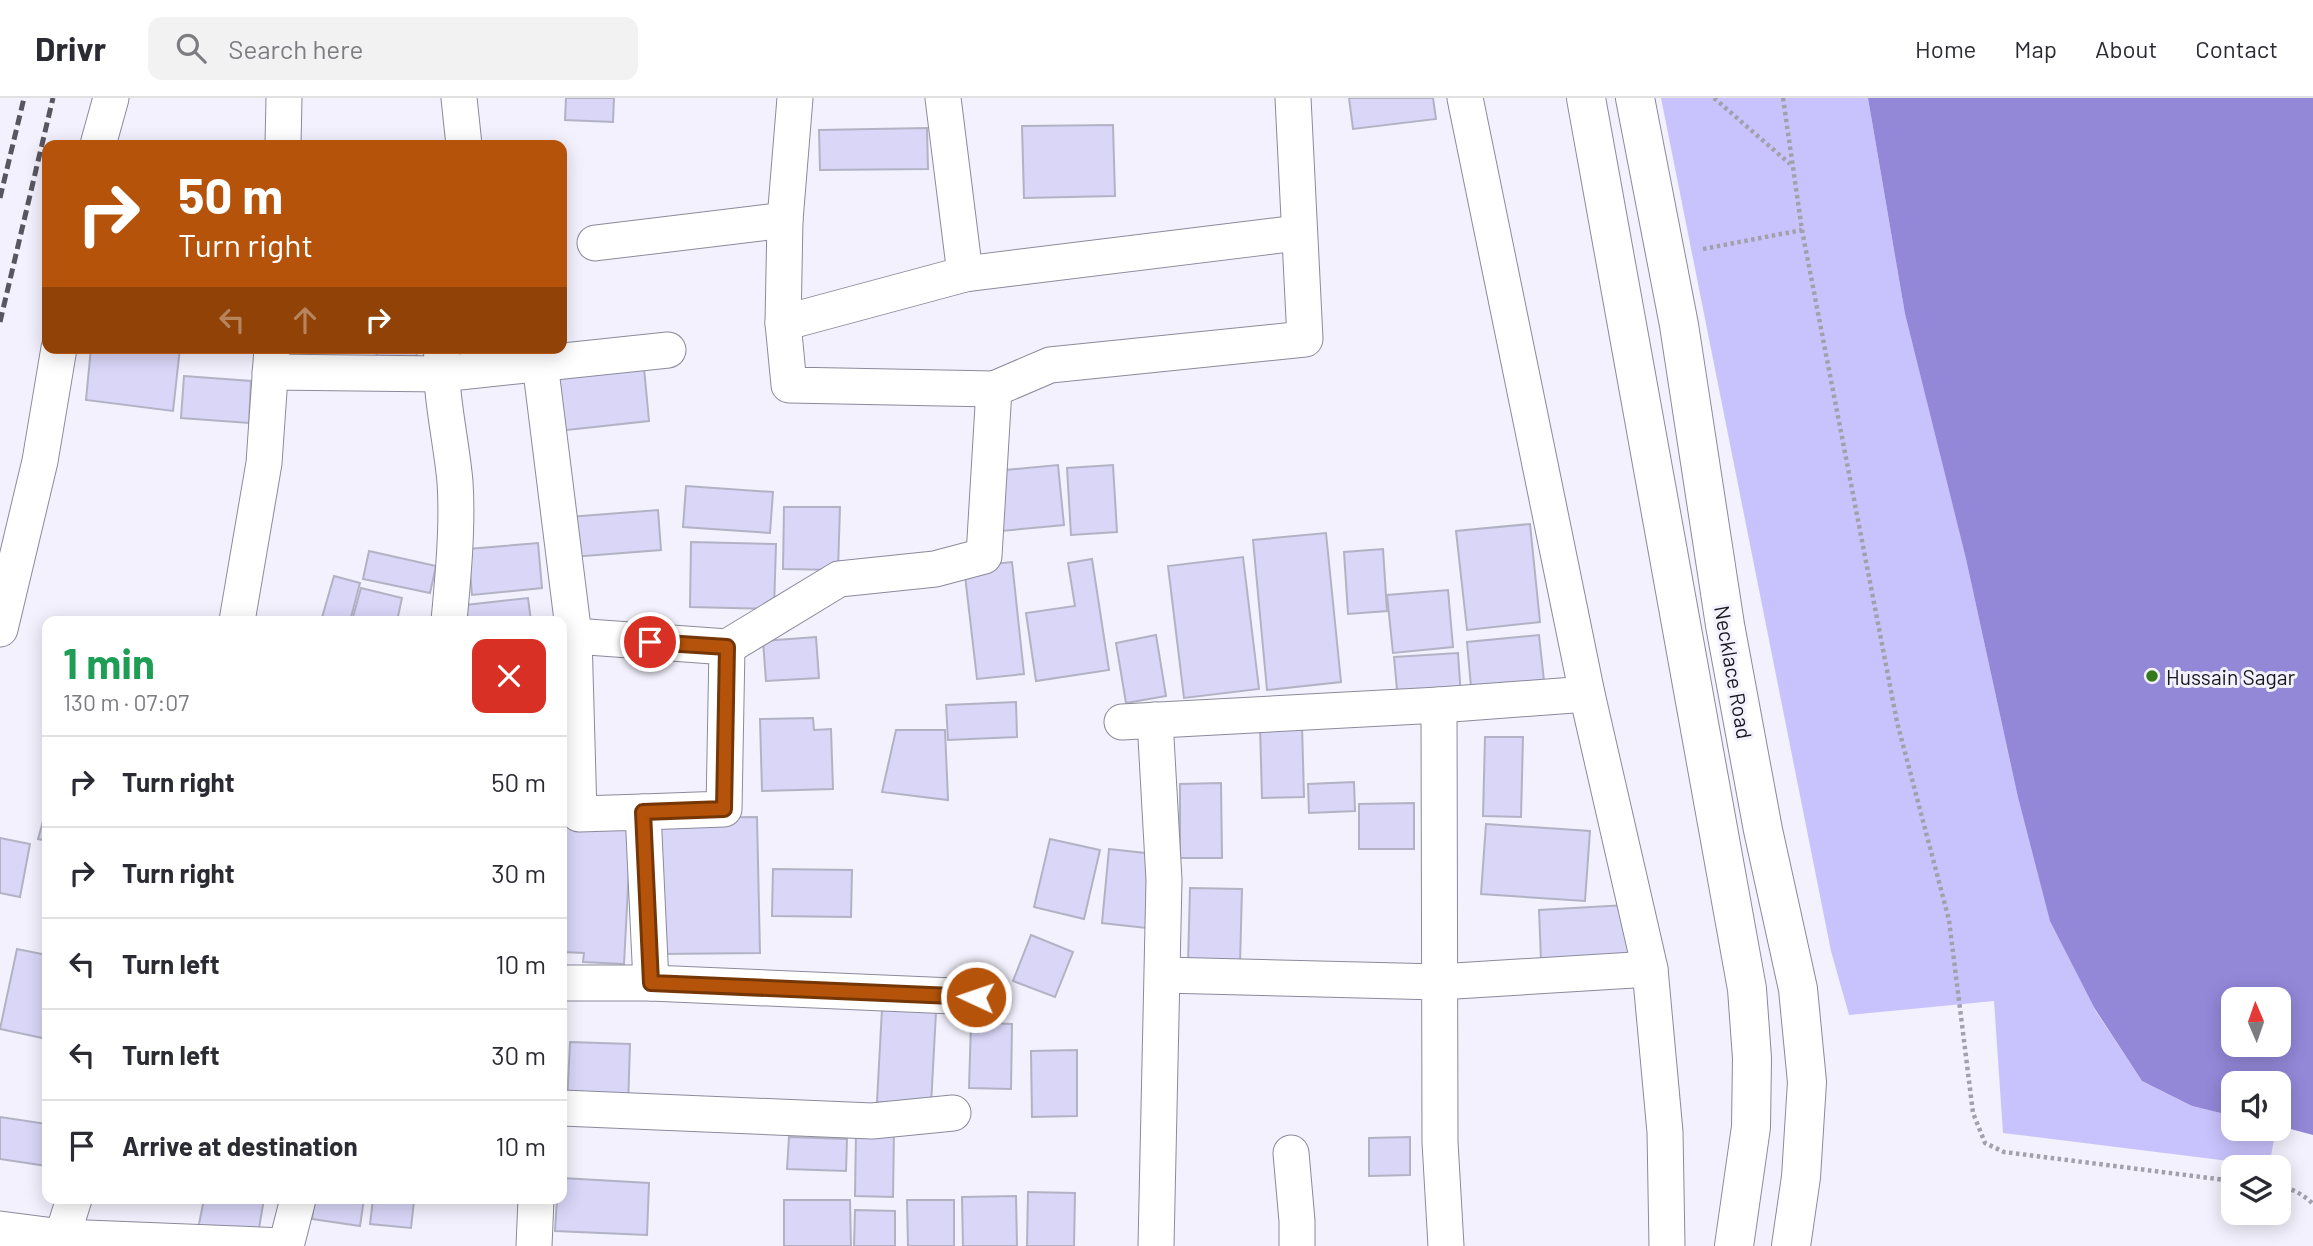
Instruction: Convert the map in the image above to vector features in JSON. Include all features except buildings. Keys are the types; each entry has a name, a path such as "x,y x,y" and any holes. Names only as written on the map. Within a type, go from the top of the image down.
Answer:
{"main road":[{"name":"Necklace Road","path":"1586,98 1747,989 1752,1058 1751,1127 1734,1246"},
{"name":"Necklace Road","path":"1635,98 1679,325 1725,625 1763,830 1798,989 1807,1082 1803,1150 1791,1246"},
{"path":"1748,1148 1803,1150"}],"street":[{"path":"99,140 111,98"},
{"path":"283,140 284,98"},
{"path":"459,98 463,140"},
{"path":"796,98 785,220 783,323 789,385 994,389 1050,365 1305,339 1293,98"},
{"path":"943,98 965,274"},
{"path":"1465,98 1587,694 1650,969 1665,1132 1667,1246"},
{"path":"596,243 785,220"},
{"path":"783,323 965,274 1298,233"},
{"path":"238,616 264,463 271,360 540,363 668,350"},
{"path":"0,629 40,461 58,354"},
{"path":"441,361 455,483 449,616"},
{"path":"540,363 574,636 570,813 724,809 727,647"},
{"path":"574,636 727,647 839,579 935,569 984,556 994,389"},
{"path":"1156,1246 1164,880 1139,721 1587,694"},
{"path":"1439,705 1440,1142 1446,1246"},
{"path":"643,812 651,983"},
{"path":"1163,975 1438,982 1650,969"},
{"path":"567,983 651,983 976,997"},
{"path":"567,1108 872,1121 953,1113"},
{"path":"1291,1153 1297,1246"},
{"path":"62,1237 72,1204"},
{"path":"0,1229 62,1237 285,1246 297,1204"},
{"path":"534,1246 536,1204"}],"path":[{"path":"1714,98 1791,164"},
{"path":"1783,98 1802,230 1897,722 1949,920 1973,1113 1985,1143 2004,1152 2221,1179"},
{"path":"1665,256 1802,230"},
{"path":"2291,1190 2313,1204"}],"shaded area":[{"path":"1661,98 1868,98 1905,314 1966,559 2017,793 2095,1010 2142,1081 2192,1106 2221,1113 2221,1141 2274,1141 2271,1155 2221,1155 2221,1160 2003,1133 1994,1001 1849,1015 1831,951"},
{"name":"Hussain Sagar","path":"1868,98 2313,98 2313,1135 2291,1129 2291,1071 2221,1071 2221,1113 2192,1106 2142,1081 2095,1009 2050,921 2017,793 1966,559 1905,314"}],"railway":[{"path":"0,198 24,98"},
{"path":"43,140 53,98"},
{"path":"0,322 42,144"}],"place":[{"name":"Hussain Sagar","path":"2152,676"}],"route":[{"path":"650,642 727,647 724,809 643,812 651,983 976,997"}]}
